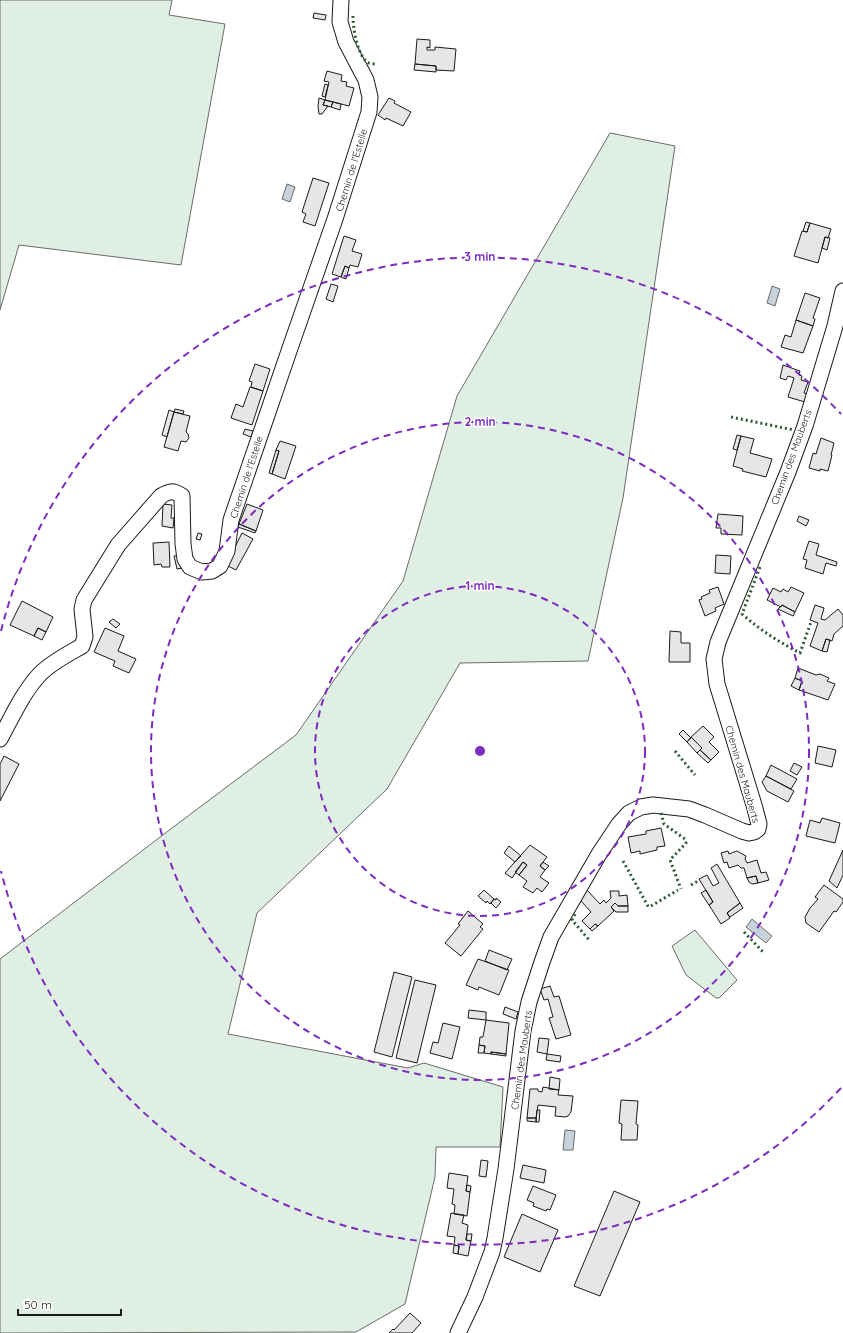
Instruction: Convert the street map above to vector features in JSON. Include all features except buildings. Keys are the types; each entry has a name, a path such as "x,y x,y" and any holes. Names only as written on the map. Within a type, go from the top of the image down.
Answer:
{"street":[{"name":"Chemin de l'Estelle","path":"0,739 24,695 41,673 55,662 82,646 85,637 82,609 84,600 118,545 160,496 169,491 175,491 182,496 183,544 185,559 190,567 202,572 212,571 220,566 227,551 232,520 288,351 335,219 369,112 370,97 366,80 346,42 340,22 341,0"},
{"name":"Chemin des Mauberts","path":"458,1333 475,1297 492,1252 505,1176 523,1031 529,1002 552,937 599,854 629,813 641,807 653,805 689,809 750,833 758,829 759,824 754,805 720,696 714,671 714,659 718,642 788,472 805,426 835,326 843,291"}],"green space":[{"path":"0,0 172,0 169,15 225,24 181,265 19,245 0,310"},
{"path":"610,133 675,146 623,498 588,661 460,663 387,789 257,913 228,1034 408,1068 424,1063 503,1087 500,1147 436,1147 435,1177 405,1304 356,1332 0,1333 0,959 296,735 403,581 457,396"},
{"path":"695,930 737,980 719,998 716,998 686,975 672,946"}],"shaded area":[{"path":"287,184 295,187 290,202 282,199"},
{"path":"772,286 780,289 775,306 767,303"},
{"path":"752,919 772,936 766,943 746,927"},
{"path":"565,1130 575,1131 573,1150 563,1150"}],"hedge":[{"path":"353,16 358,47 367,62 377,64"},
{"path":"731,417 794,430"},
{"path":"760,567 742,614 770,635 800,653 811,622"},
{"path":"675,751 695,775"},
{"path":"661,813 664,824 685,839 686,843 670,860 681,889"},
{"path":"623,861 649,908"},
{"path":"691,885 698,881"},
{"path":"651,906 678,890"},
{"path":"575,914 572,920 590,941"},
{"path":"744,932 763,952"}]}
